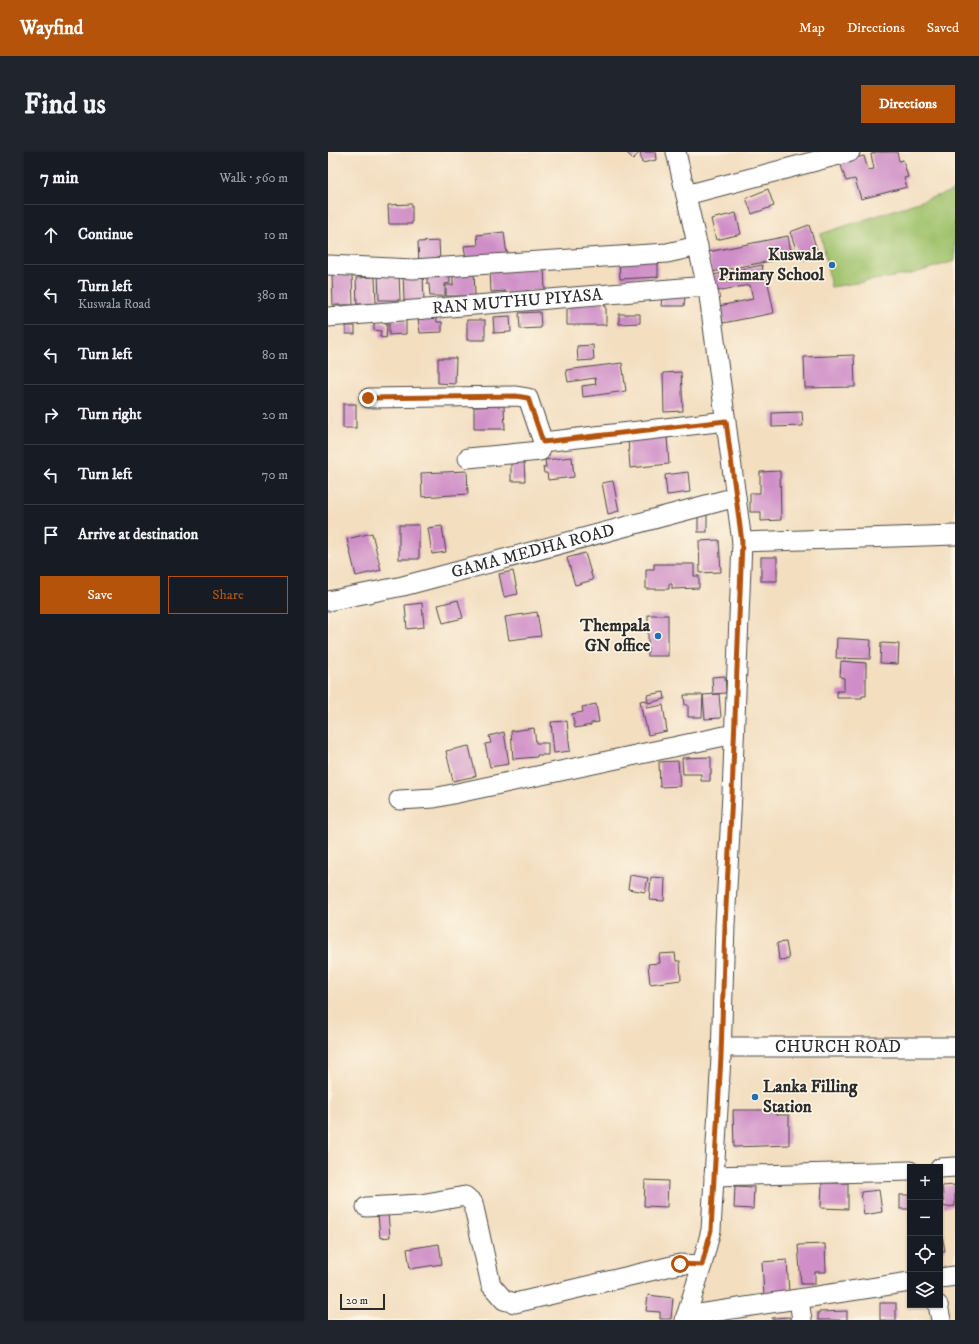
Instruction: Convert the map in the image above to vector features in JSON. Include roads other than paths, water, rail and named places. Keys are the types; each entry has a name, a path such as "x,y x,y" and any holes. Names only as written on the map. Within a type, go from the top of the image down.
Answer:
{"street":[{"path":"676,152 707,286 742,542 725,925 722,1047 711,1230 702,1265 685,1318 907,1282"},
{"path":"686,195 850,152"},
{"path":"328,265 413,269 667,253 698,246"},
{"name":"RAN MUTHU PIYASA","path":"328,317 707,286"},
{"path":"368,398 516,396 528,398 543,442 540,451 468,458"},
{"path":"543,442 726,421"},
{"name":"GAMA MEDHA ROAD","path":"328,601 403,586 736,497"},
{"path":"742,542 955,535"},
{"path":"400,800 434,798 734,734"},
{"name":"CHURCH ROAD","path":"722,1047 955,1046"},
{"path":"943,1168 955,1167"},
{"path":"714,1176 907,1171"},
{"path":"366,1207 421,1204 465,1196 472,1203 491,1285 504,1300 515,1303 680,1264 702,1265"},
{"path":"943,1278 955,1276"},
{"path":"799,1300 802,1320"},
{"path":"939,1308 941,1320"}],"place":[{"name":"Kuswala Primary School","path":"832,265"},
{"name":"Thempala GN office","path":"658,636"},
{"name":"Lanka Filling Station","path":"755,1097"}]}
